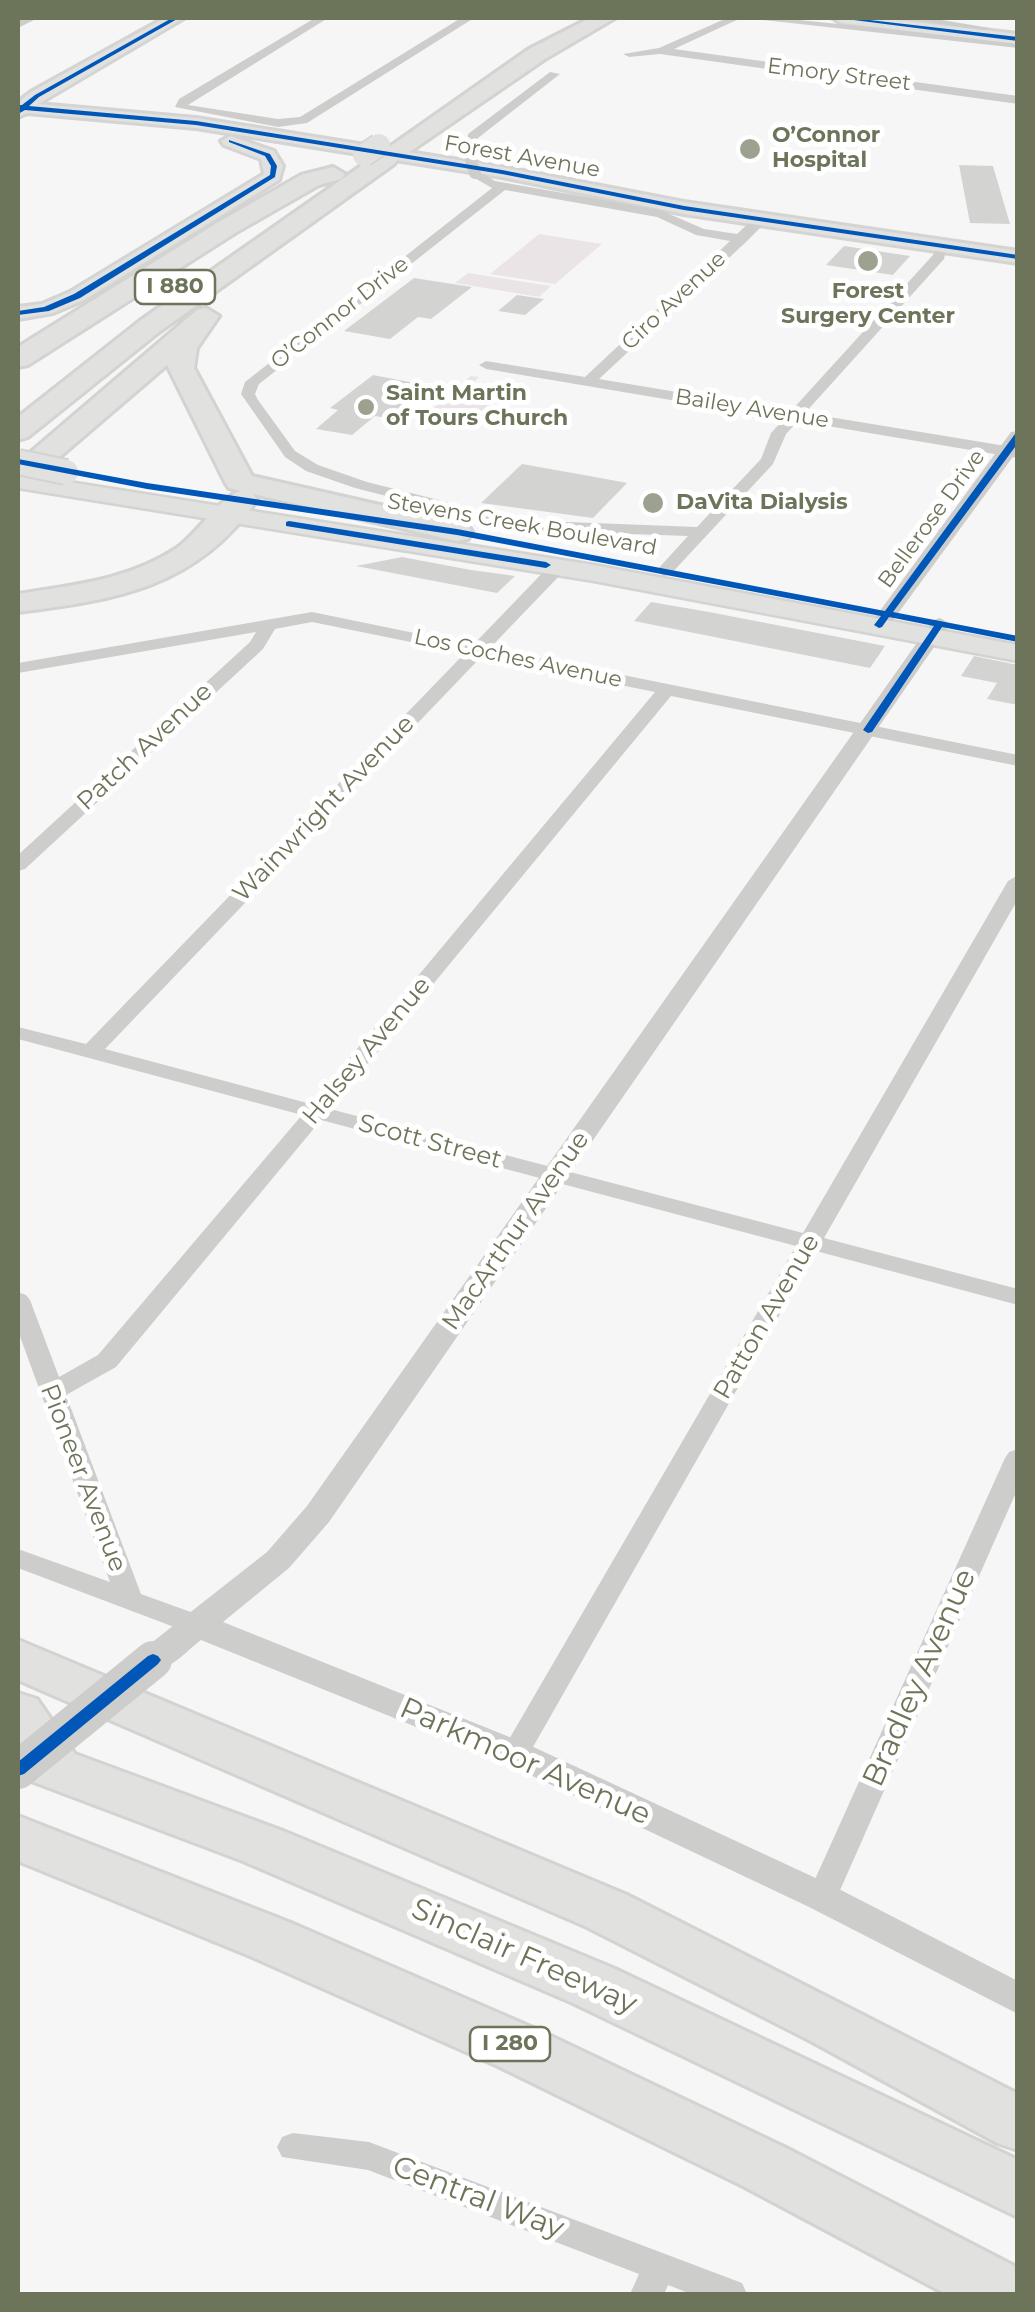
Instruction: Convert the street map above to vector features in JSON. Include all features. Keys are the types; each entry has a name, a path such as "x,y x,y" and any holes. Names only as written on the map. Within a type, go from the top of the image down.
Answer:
{"highway":[{"name":"I 880","path":"18,429 503,60 579,18"},
{"name":"I 880","path":"18,429 203,266 339,173 382,152 536,54 605,18"},
{"path":"18,359 262,207 310,180 339,173"},
{"path":"18,480 281,252 272,239"},
{"path":"18,318 79,303 141,264"},
{"path":"206,316 183,348 180,368 235,478 457,532"},
{"path":"18,349 63,331"},
{"path":"18,573 66,576 114,569 152,554 220,505"},
{"path":"18,602 101,589 154,575 193,554 220,505"},
{"path":"18,1628 71,1658 168,1700 206,1738"},
{"path":"18,1659 607,1911 832,2024 1018,2124"},
{"path":"18,1713 30,1764"},
{"name":"Sinclair Freeway","path":"30,1764 263,1846 594,1986 1018,2190"},
{"name":"I 280","path":"18,1838 255,1930 488,2033 745,2156 996,2291"}],"main road":[{"path":"19,109 176,18"},
{"path":"841,18 1018,39"},
{"name":"Forest Avenue","path":"19,109 182,120 760,220 1018,257"},
{"path":"18,318 66,301 201,222 269,180 275,172 268,155 231,141 155,128 101,124 29,128"},
{"path":"141,264 201,222"},
{"name":"Stevens Creek Boulevard","path":"18,462 58,479"},
{"name":"Stevens Creek Boulevard","path":"18,480 58,479 220,505 558,567 883,620"},
{"name":"Stevens Creek Boulevard","path":"220,505 457,532 664,571 936,631 1018,654"},
{"path":"594,573 664,571"},
{"name":"Stevens Creek Boulevard","path":"936,631 1018,639"}],"street":[{"path":"18,25 32,18"},
{"path":"322,18 182,102 181,107 295,122 306,119 465,19"},
{"path":"443,18 465,19"},
{"path":"630,54 660,51 735,18"},
{"path":"751,18 1018,39"},
{"path":"909,18 1018,39"},
{"name":"Emory Street","path":"660,51 1018,100"},
{"path":"554,74 472,137 473,166 480,180 660,214 702,232 741,239"},
{"name":"O’Connor Drive","path":"503,186 252,382 248,394 251,402 290,454 312,468 360,484 499,520 541,526 700,532"},
{"name":"Ciro Avenue","path":"588,382 760,220"},
{"path":"664,571 768,462 779,433 939,256 942,246"},
{"name":"Bailey Avenue","path":"486,365 794,416 1014,447"},
{"name":"Bellerose Drive","path":"883,620 1014,447"},
{"name":"Wainwright Avenue","path":"90,1052 558,567"},
{"name":"Los Coches Avenue","path":"18,668 312,616 1018,761"},
{"name":"Patch Avenue","path":"18,865 257,645 268,626"},
{"name":"MacArthur Avenue","path":"30,1764 278,1560 318,1514 936,631"},
{"name":"Halsey Avenue","path":"50,1394 77,1381 118,1349 667,689"},
{"name":"Patton Avenue","path":"515,1753 1018,881"},
{"name":"Scott Street","path":"18,1032 1018,1296"},
{"name":"Pioneer Avenue","path":"18,1300 130,1600"},
{"name":"Bradley Avenue","path":"822,1897 1018,1458"},
{"name":"Parkmoor Avenue","path":"18,1558 200,1626 515,1753 822,1897 1018,1999"},
{"name":"Central Way","path":"293,2147 369,2156 653,2281 730,2294"}],"shaded area":[{"path":"539,234 602,244 555,284 490,274"},
{"path":"468,273 551,286 539,297 455,283"},
{"path":"471,376 479,377 470,386 478,388 476,392 491,395 485,401 494,403 473,422 427,414"}],"building":[{"path":"959,165 993,166 1010,224 970,223"},
{"name":"Forest Surgery Center","path":"844,246 910,256 893,275 826,265"},
{"path":"414,278 472,287 431,319 418,317 390,339 344,331"},
{"path":"517,295 544,299 525,315 498,311"},
{"name":"Saint Martin of Tours Church","path":"373,375 415,383 414,389 425,391 393,419 375,416 352,435 316,429 338,410 330,408"},
{"path":"522,464 627,483 593,518 481,503"},
{"path":"402,557 515,576 497,593 356,566"},
{"path":"651,602 885,646 870,668 634,621"},
{"path":"974,656 1018,665 1018,705 987,699 997,683 961,676"}],"cycle path":[{"path":"18,112 37,96 176,18"},
{"path":"841,18 1018,39"},
{"path":"18,107 196,123 502,172 684,208 1018,257"},
{"path":"18,313 46,309 77,296 273,176 274,166 268,155 231,141"},
{"path":"879,625 1018,436"},
{"path":"18,462 147,486 457,532 1018,639"},
{"path":"289,524 546,565"},
{"path":"868,730 940,624"},
{"path":"18,1770 153,1660"}],"place":[{"name":"O’Connor Hospital","path":"750,149"},
{"name":"Forest Surgery Center","path":"868,261"},
{"name":"Saint Martin of Tours Church","path":"366,407"},
{"name":"DaVita Dialysis","path":"653,503"}]}
